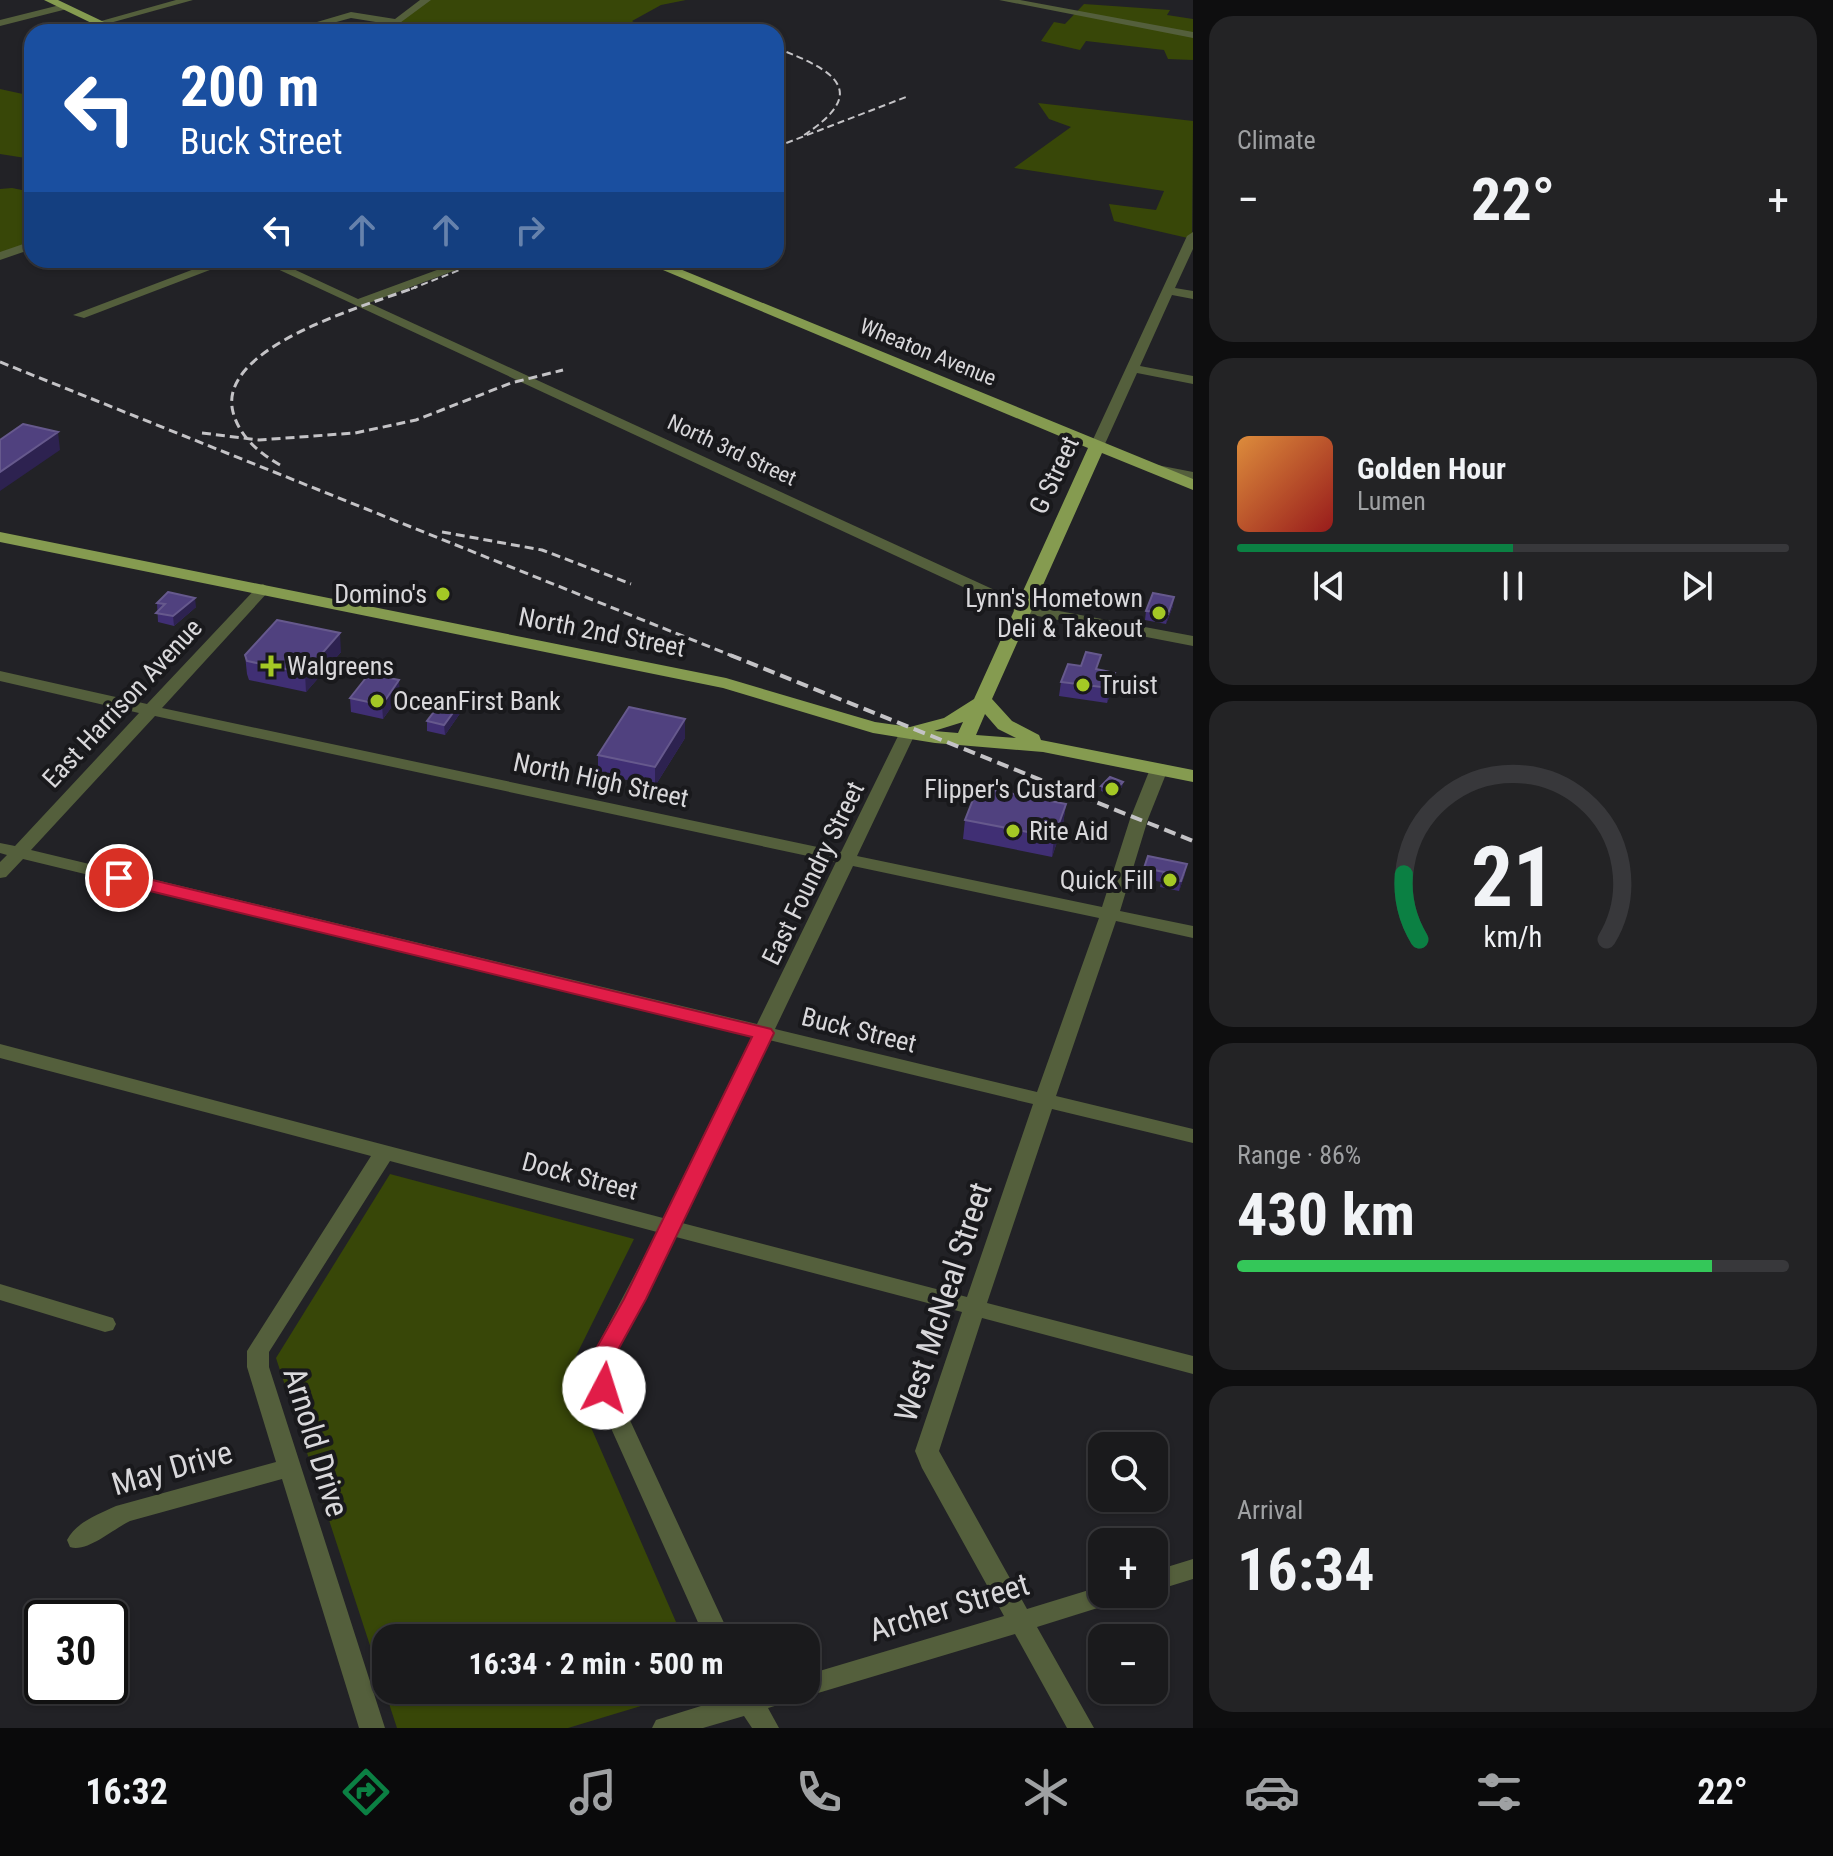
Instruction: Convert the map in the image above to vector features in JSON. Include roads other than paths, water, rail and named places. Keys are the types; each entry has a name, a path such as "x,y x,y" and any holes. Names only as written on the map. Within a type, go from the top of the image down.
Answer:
{"main road":[{"path":"49,0 99,23"},
{"name":"Wheaton Avenue","path":"665,268 1193,485"},
{"name":"G Street","path":"965,738 1097,446"},
{"name":"North 2nd Street","path":"0,537 726,683 835,718 907,734 1050,747 1193,776"},
{"path":"907,734 915,729 950,722 982,700 1005,725 1050,747"}],"street":[{"path":"99,23 188,0"},
{"path":"395,24 426,0"},
{"path":"1004,0 1193,35"},
{"path":"0,23 64,7"},
{"path":"318,24 351,15 398,22"},
{"name":"G Street","path":"1097,446 1193,236"},
{"path":"0,256 24,248"},
{"path":"79,315 208,268"},
{"name":"North 3rd Street","path":"281,268 1023,609 1193,641"},
{"path":"358,303 448,268"},
{"path":"1169,291 1193,295"},
{"path":"1132,368 1193,380"},
{"path":"1152,468 1193,476"},
{"name":"East Harrison Avenue","path":"0,873 10,850 151,709 263,589"},
{"name":"North High Street","path":"0,676 283,740 1193,932"},
{"name":"East Foundry Street","path":"712,1624 602,1379 603,1356 669,1229 907,734"},
{"name":"West McNeal Street","path":"1081,1728 927,1451 1110,914 1139,819 1159,769"},
{"name":"Buck Street","path":"10,850 1193,1136"},
{"name":"Dock Street","path":"0,1051 974,1310 1193,1365"},
{"name":"Arnold Drive","path":"372,1728 258,1367 258,1351 384,1153"},
{"path":"0,1292 105,1324"},
{"name":"May Drive","path":"79,1540 102,1523 125,1513 289,1468"},
{"path":"1168,1577 1193,1569"},
{"name":"Archer Street","path":"820,1682 1088,1601"},
{"path":"665,1728 726,1704"},
{"path":"752,1704 766,1728"}],"railway":[{"path":"784,51 829,74 837,84 840,95 823,121 801,137"},
{"path":"784,144 906,97"},
{"path":"411,289 465,268"},
{"path":"248,439 233,412 234,388 248,367 271,348 300,332 416,287"},
{"path":"0,362 735,657"},
{"path":"248,439 355,433 416,420 511,383 563,370"},
{"path":"202,433 248,439"},
{"path":"248,439 280,465"},
{"path":"442,532 542,550 631,584"},
{"path":"730,655 1193,841"}],"place":[{"name":"Domino's","path":"443,594"},
{"name":"Lynn's Hometown Deli & Takeout","path":"1159,613"},
{"name":"Walgreens","path":"271,666"},
{"name":"Truist","path":"1083,685"},
{"name":"OceanFirst Bank","path":"377,701"},
{"name":"Flipper's Custard","path":"1112,789"},
{"name":"Rite Aid","path":"1013,831"},
{"name":"Quick Fill","path":"1170,880"}]}
